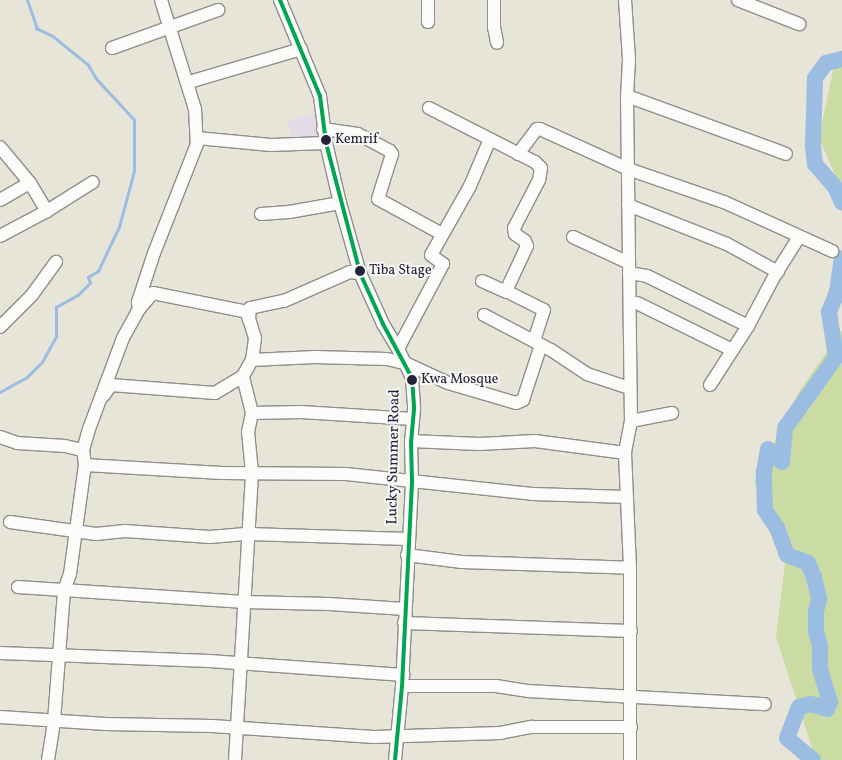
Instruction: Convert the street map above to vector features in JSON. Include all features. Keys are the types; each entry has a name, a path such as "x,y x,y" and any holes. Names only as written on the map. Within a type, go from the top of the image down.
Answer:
{"street":[{"path":"139,309 138,302 154,253 192,161 197,138 195,109 189,82 161,0"},
{"name":"Lucky Summer Road","path":"280,0 293,36 301,49 320,96 326,143 340,203 360,273 383,324 412,378 412,482 407,555 403,680 395,760"},
{"path":"428,0 428,22"},
{"path":"494,0 497,43"},
{"path":"625,0 629,59 627,96 629,388 631,421 625,453 630,568 632,696 630,760"},
{"path":"738,0 799,24"},
{"path":"112,48 218,10"},
{"path":"189,82 301,49"},
{"path":"627,96 786,154"},
{"path":"428,108 539,165 542,173 514,228 515,234 525,241 527,246 507,292"},
{"path":"324,129 358,134 390,151 392,154 378,199 442,234"},
{"path":"518,154 537,129 540,129 628,169 724,202 832,251"},
{"path":"197,138 271,145 326,143"},
{"path":"400,346 443,265 431,255 470,186 490,139"},
{"path":"0,147 30,183 47,211"},
{"path":"0,236 47,211 93,182"},
{"path":"0,200 30,183"},
{"path":"261,214 289,212 340,203"},
{"path":"628,205 727,244 778,272"},
{"path":"573,237 629,268 748,326"},
{"path":"710,385 748,326 799,237"},
{"path":"0,327 32,295 56,262"},
{"path":"99,404 111,385 215,393 243,376 252,360 254,338 248,315 250,308 284,302 350,272 360,273"},
{"path":"252,360 315,356 387,359 405,363 448,383 516,403 523,400 538,343 544,310 482,281"},
{"path":"48,760 54,720 64,591 70,574 84,466 84,450 123,338 139,309 154,293 248,315"},
{"path":"637,303 732,350"},
{"path":"484,315 538,343 587,374 629,388"},
{"path":"235,760 239,664 252,472 248,432 252,414 243,376"},
{"path":"252,414 301,412 413,420"},
{"path":"631,421 672,413"},
{"path":"0,437 17,443 65,446 84,450"},
{"path":"411,441 480,444 535,441 625,453"},
{"path":"84,466 346,474 532,494 627,497"},
{"path":"10,522 96,534 125,531 210,537 248,534 408,539"},
{"path":"407,555 462,562 630,568"},
{"path":"18,587 177,596 244,602 405,609"},
{"path":"404,623 631,631"},
{"path":"0,653 239,664 403,680 496,686 529,691 765,704"},
{"path":"0,717 398,737 425,734 500,733 532,727 631,727"}],"shaded area":[{"path":"314,114 320,137 293,144 287,121"}],"green space":[{"path":"842,50 842,190 819,138 836,56"},
{"path":"842,330 842,760 816,760 776,637 788,539 754,483 800,390"}],"waterway":[{"path":"0,392 27,377 42,362 56,337 56,307 78,295 90,283 88,277 98,271 119,227 134,171 134,120 96,79 88,65 52,36 37,29 27,0"},
{"path":"842,59 826,63 815,78 813,146 815,164 835,187 842,203"},
{"path":"813,760 787,738 799,707 811,704 827,709 830,702 820,669 820,646 816,631 816,611 819,599 814,577 808,563 787,555 777,528 765,510 764,472 768,449 782,462 785,428 836,357 829,312 837,292 842,258"}],"transit line":[{"path":"280,0 320,96 326,143 360,273 383,324 412,378 414,409 411,441 412,482 402,686 395,760"}],"place":[{"name":"Kemrif","path":"326,140"},
{"name":"Tiba Stage","path":"360,271"},
{"name":"Kwa Mosque","path":"412,380"}]}
